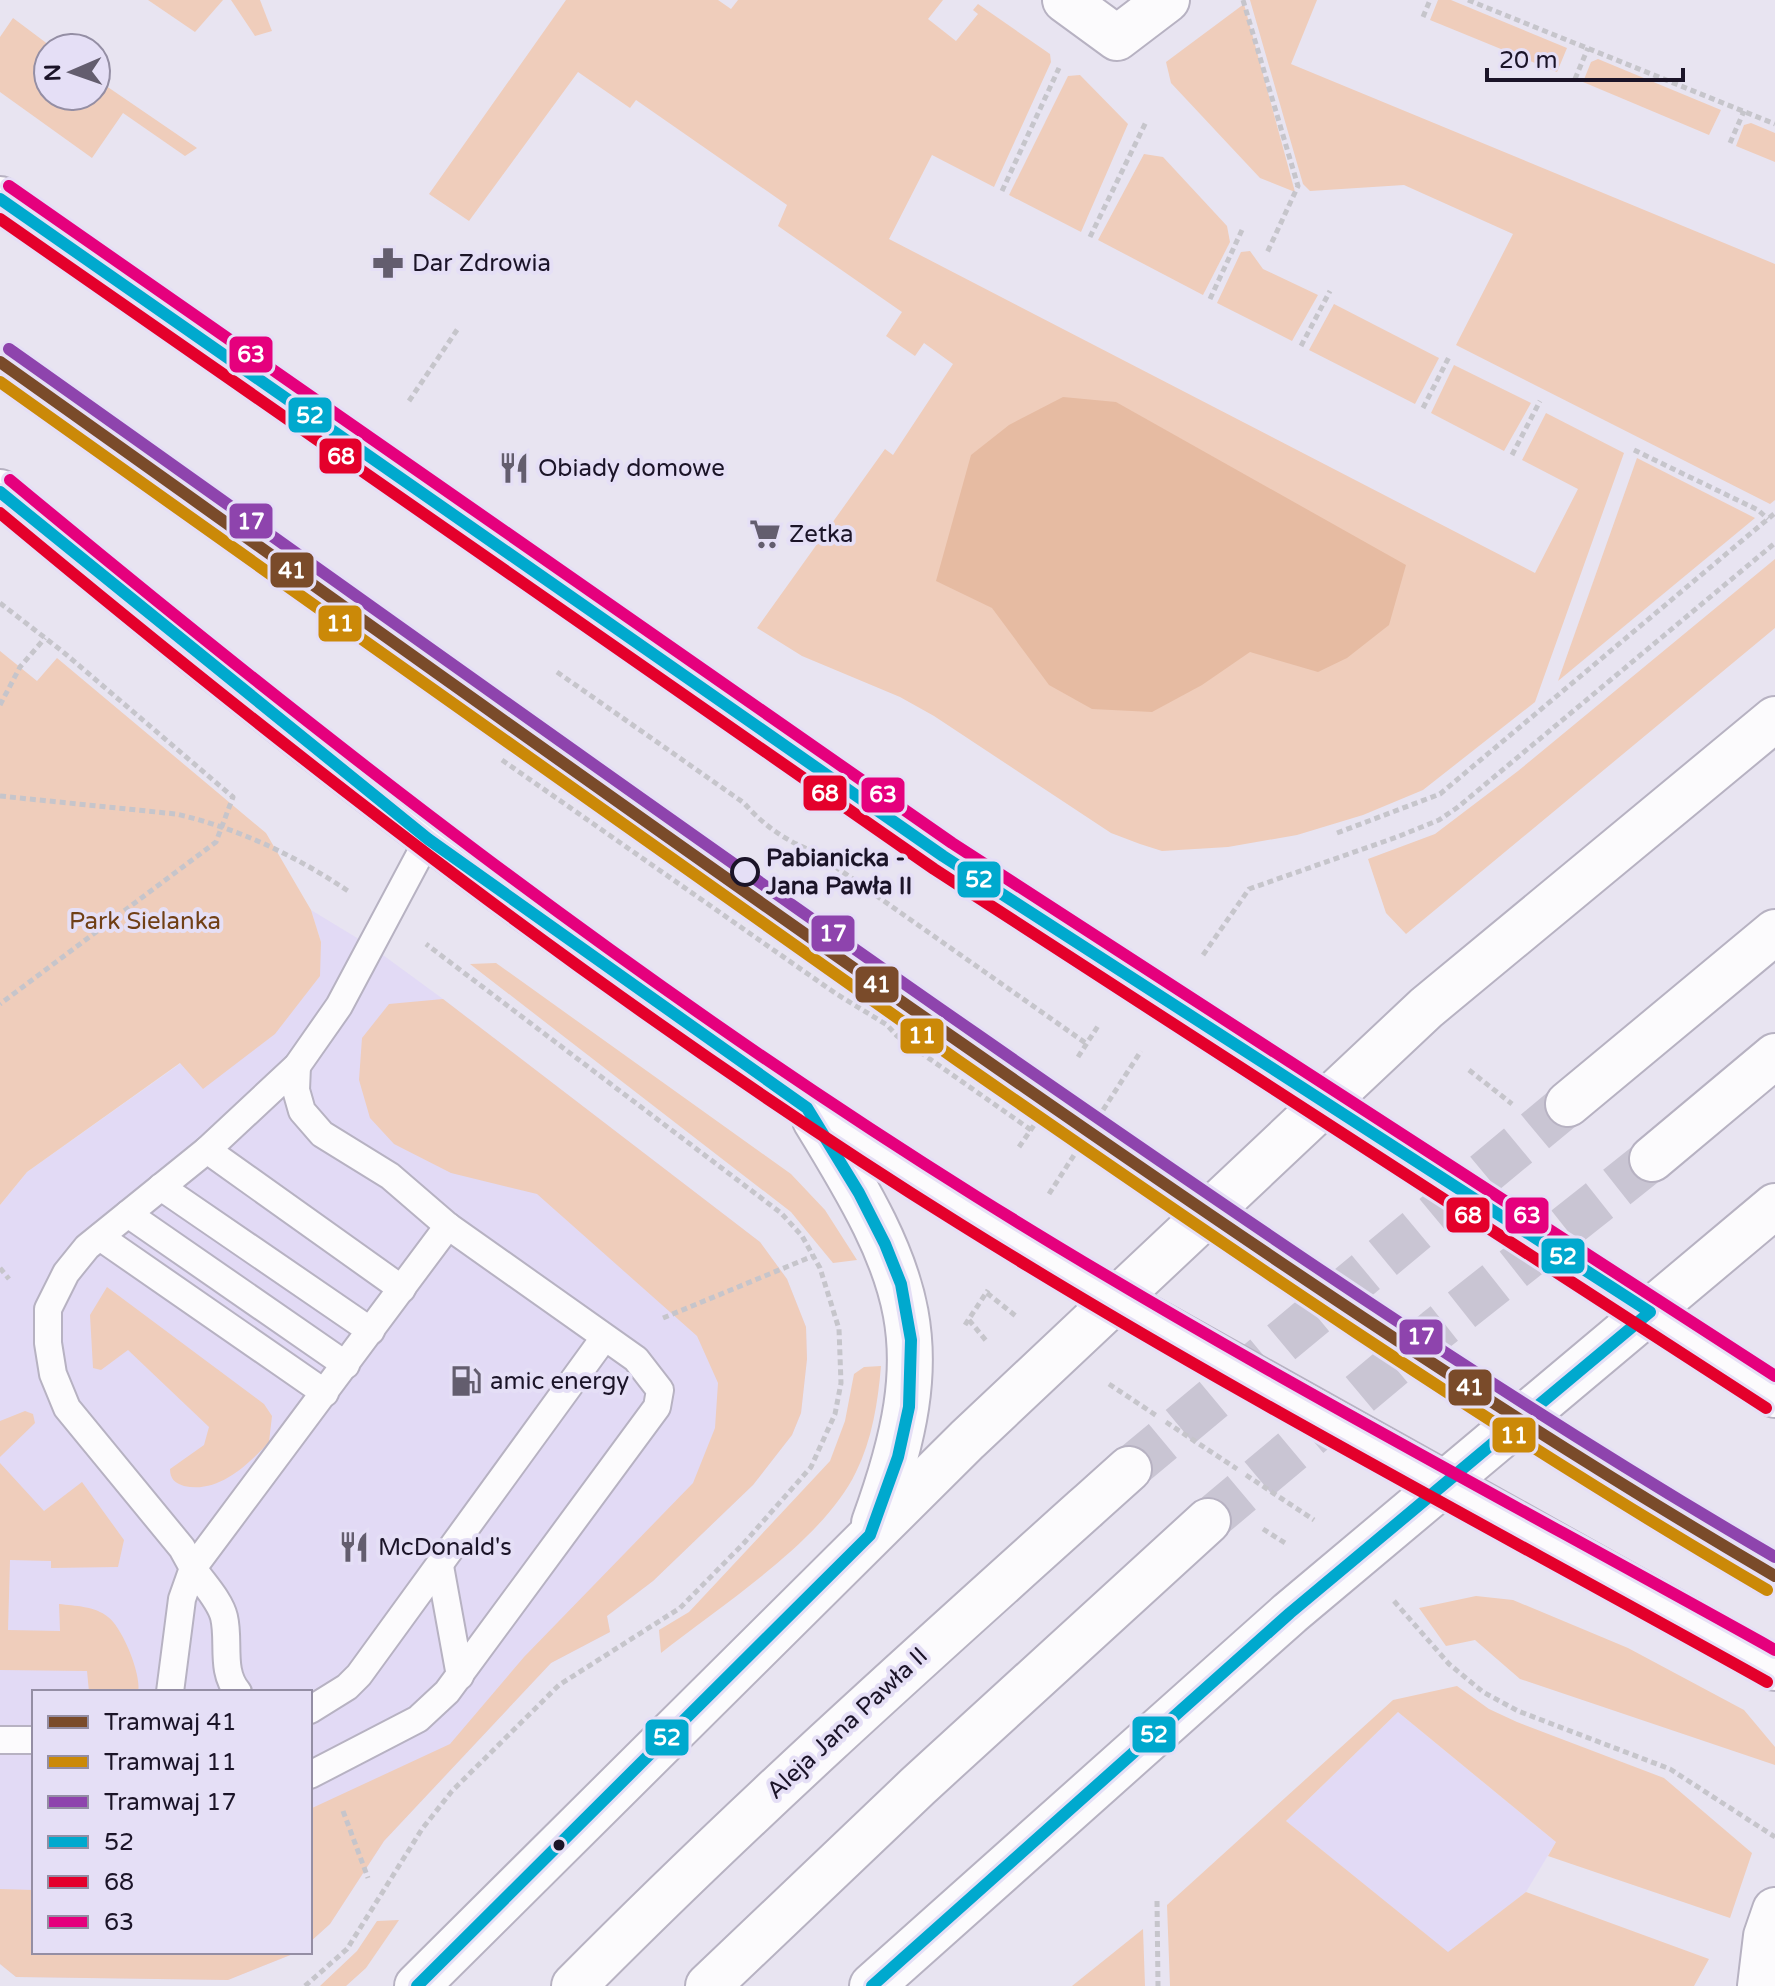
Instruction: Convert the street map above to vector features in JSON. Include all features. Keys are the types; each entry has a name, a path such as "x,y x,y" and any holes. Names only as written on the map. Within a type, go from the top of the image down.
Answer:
{"main road":[{"path":"1065,0 1117,38 1167,0"},
{"path":"0,199 943,856 1775,1395"},
{"path":"0,492 203,660 428,839 807,1108 1018,1243 1116,1300 1775,1668"},
{"path":"417,1986 870,1535 1324,1103 1426,1008 1775,719"},
{"path":"1568,1104 1775,932"},
{"path":"1652,1159 1775,1056"},
{"path":"807,1108 859,1193 885,1244 901,1284 911,1340 909,1407 898,1457 870,1535"},
{"path":"872,1986 1290,1613 1775,1206"},
{"name":"Aleja Jana Pawła II","path":"574,1986 671,1888 865,1704 1129,1469"},
{"path":"708,1986 1011,1700 1208,1521"},
{"path":"1760,1986 1766,1936 1775,1910"}],"lane":[{"path":"237,1690 227,1669 224,1613 182,1548 67,1408 53,1374 48,1343 48,1309 66,1273 100,1237 207,1150 297,1066 339,1006 428,839"},
{"path":"297,1066 296,1090 302,1111 322,1134 390,1176 448,1226 636,1359 660,1390 657,1407 460,1676 418,1719 318,1771"},
{"path":"207,1150 402,1289"},
{"path":"161,1187 371,1331"},
{"path":"128,1214 346,1365"},
{"path":"170,1690 182,1599 193,1568 448,1226"},
{"path":"100,1237 325,1393"},
{"path":"312,1709 330,1699 359,1675 604,1338"},
{"path":"440,1566 460,1676"},
{"path":"0,1740 32,1740"}],"path":[{"path":"1243,0 1298,186 1266,255"},
{"path":"1423,17 1430,0"},
{"path":"1468,0 1775,124"},
{"path":"1575,79 1588,48"},
{"path":"1002,191 1060,66"},
{"path":"1730,143 1744,111"},
{"path":"1090,237 1146,122"},
{"path":"1210,299 1242,230"},
{"path":"1301,346 1330,291"},
{"path":"409,401 459,327"},
{"path":"1423,408 1450,355"},
{"path":"1512,455 1540,401"},
{"path":"1634,450 1758,510 1768,519"},
{"path":"1337,833 1440,794 1775,513"},
{"path":"1215,935 1249,889 1260,883 1365,849 1449,814 1775,543"},
{"path":"0,603 233,797 216,842 0,1004"},
{"path":"0,705 20,667 45,638"},
{"path":"557,672 744,803 756,817 786,838 813,851 1087,1044"},
{"path":"502,760 835,993 887,1025 897,1036 1031,1130"},
{"path":"1078,1057 1101,1022"},
{"path":"1062,1174 1143,1049"},
{"path":"1019,1147 1041,1115"},
{"path":"604,1338 672,1315 813,1256"},
{"path":"962,1329 994,1281"},
{"path":"987,1293 1028,1326"},
{"path":"963,1309 995,1352"},
{"path":"1102,1379 1320,1525"},
{"path":"1404,1612 1449,1664 1483,1692 1518,1711 1670,1769 1775,1837"},
{"path":"318,1771 368,1878"},
{"path":"1157,1901 1158,1986"}],"shaded area":[{"path":"1063,397 1116,402 1406,565 1389,625 1347,658 1318,672 1250,652 1202,685 1152,712 1092,709 1049,685 992,608 936,581 971,455 1009,425"},
{"path":"311,910 372,947 443,999 760,1242 787,1279 806,1327 807,1359 801,1413 792,1435 753,1485 653,1581 607,1616 610,1632 551,1663 384,1841 330,1924 312,1940 312,1690 32,1690 32,1954 293,1954 228,1980 16,1977 0,1964 0,1205 27,1172 181,1063 321,942"},
{"path":"1398,1712 1556,1842 1526,1892 1448,1953 1286,1821"}],"green space":[{"path":"148,0 223,0 195,32"},
{"path":"231,0 260,0 272,31 255,36"},
{"path":"566,0 718,0 731,9 738,0 943,0 928,19 956,41 978,14 973,10 978,4 1050,54 1051,62 994,187 932,155 889,239 1535,573 1578,489 1522,460 1546,413 1624,453 1535,702 1423,790 1363,815 1297,835 1228,847 1162,851 1111,833 934,716 900,697 802,656 757,628 885,449 893,455 953,364 924,343 915,356 886,336 902,312 778,226 787,205 636,100 630,108 578,72 469,221 429,194"},
{"path":"1250,0 1317,0 1291,64 1775,264 1775,500 1770,504 1456,345 1513,234 1404,185 1310,191 1303,184"},
{"path":"1438,0 1451,0 1567,48 1557,72 1430,20"},
{"path":"1244,4 1295,192 1260,178 1171,83 1166,62"},
{"path":"13,18 32,32 32,112 112,112 112,90 197,148 185,156 123,113 92,158 0,92 0,37"},
{"path":"1598,59 1721,110 1709,135 1583,82 1591,62"},
{"path":"1080,75 1128,124 1081,232 1009,195 1068,76"},
{"path":"1751,123 1775,133 1775,162 1736,146 1744,125"},
{"path":"1144,154 1163,157 1227,226 1230,242 1203,295 1098,240"},
{"path":"1250,251 1263,269 1318,295 1292,341 1217,303 1241,252"},
{"path":"1334,304 1439,358 1415,404 1309,350"},
{"path":"1454,365 1531,403 1504,451 1431,413"},
{"path":"1637,458 1755,518 1558,681"},
{"path":"1775,559 1775,628 1406,934 1386,913 1368,859 1435,834 1518,771"},
{"name":"Park Sielanka","path":"0,651 37,681 57,658 266,833 311,910 321,942 320,976 275,1034 203,1089 180,1063 27,1172 0,1205"},
{"path":"496,963 791,1174 825,1210 857,1260 833,1263 791,1212 470,964"},
{"path":"443,999 760,1242 787,1279 806,1327 807,1359 801,1413 792,1435 753,1485 653,1581 607,1616 610,1632 551,1663 384,1841 330,1924 312,1940 312,1808 450,1744 524,1657 693,1483 715,1428 718,1383 697,1336 537,1194 451,1173 394,1144 370,1118 359,1080 362,1038 389,1004"},
{"path":"107,1287 264,1404 272,1416 269,1442 231,1476 209,1486 184,1486 176,1482 170,1469 204,1445 209,1427 128,1350 101,1370 93,1368 90,1315"},
{"path":"881,1366 870,1434 856,1472 841,1498 796,1547 661,1653 659,1630 689,1612 830,1461 845,1421 854,1374 864,1367"},
{"path":"25,1411 33,1414 35,1423 0,1457 0,1421"},
{"path":"0,1463 44,1511 82,1482 124,1540 118,1567 51,1568 51,1561 10,1560 8,1630 60,1631 59,1604 97,1611 113,1622 125,1641 134,1663 138,1690 89,1690 87,1671 0,1670"},
{"path":"1476,1596 1513,1600 1628,1648 1744,1710 1775,1747 1775,1765 1520,1679 1475,1640 1446,1646 1419,1608"},
{"path":"1457,1686 1489,1709 1517,1722 1664,1778 1752,1853 1730,1918 1548,1856 1556,1842 1398,1712 1286,1821 1448,1952 1526,1892 1709,1959 1694,1986 1170,1986 1167,1905 1393,1700"},
{"path":"0,1889 32,1890 32,1954 293,1954 228,1980 16,1977 0,1964"},
{"path":"399,1920 366,1968 346,1986 320,1986 357,1951 377,1921"},
{"path":"1143,1929 1145,1986 1072,1986"}],"tunnel":[{"path":"1129,1469 1568,1104"},
{"path":"1208,1521 1436,1330 1652,1159"}],"tram line":[{"name":"17","path":"9,349 733,863 1172,1169 1570,1433 1775,1557"},
{"name":"41","path":"0,362 720,874 1161,1182 1567,1450 1775,1576"},
{"name":"11","path":"0,382 1156,1198 1458,1399 1767,1590"}],"transit line":[{"name":"63","path":"9,186 952,843 1775,1376"},
{"name":"52","path":"0,199 943,856 1650,1312 1290,1613 872,1986"},
{"name":"68","path":"0,219 934,869 1766,1408"},
{"name":"63","path":"10,480 362,764 482,855 603,944 850,1116 1173,1315 1775,1650"},
{"name":"52","path":"0,492 428,839 807,1108 859,1193 901,1284 911,1340 909,1407 898,1457 870,1535 417,1986"},
{"name":"68","path":"0,513 231,702 468,885 588,973 834,1143 960,1224 1159,1344 1767,1682"}],"place":[{"name":"Dar Zdrowia","path":"388,263"},
{"name":"Obiady domowe","path":"514,468"},
{"name":"Zetka","path":"765,534"},
{"name":"Pabianicka - Jana Pawła II","path":"745,872"},
{"name":"amic energy","path":"466,1381"},
{"name":"McDonald's","path":"354,1547"}]}
